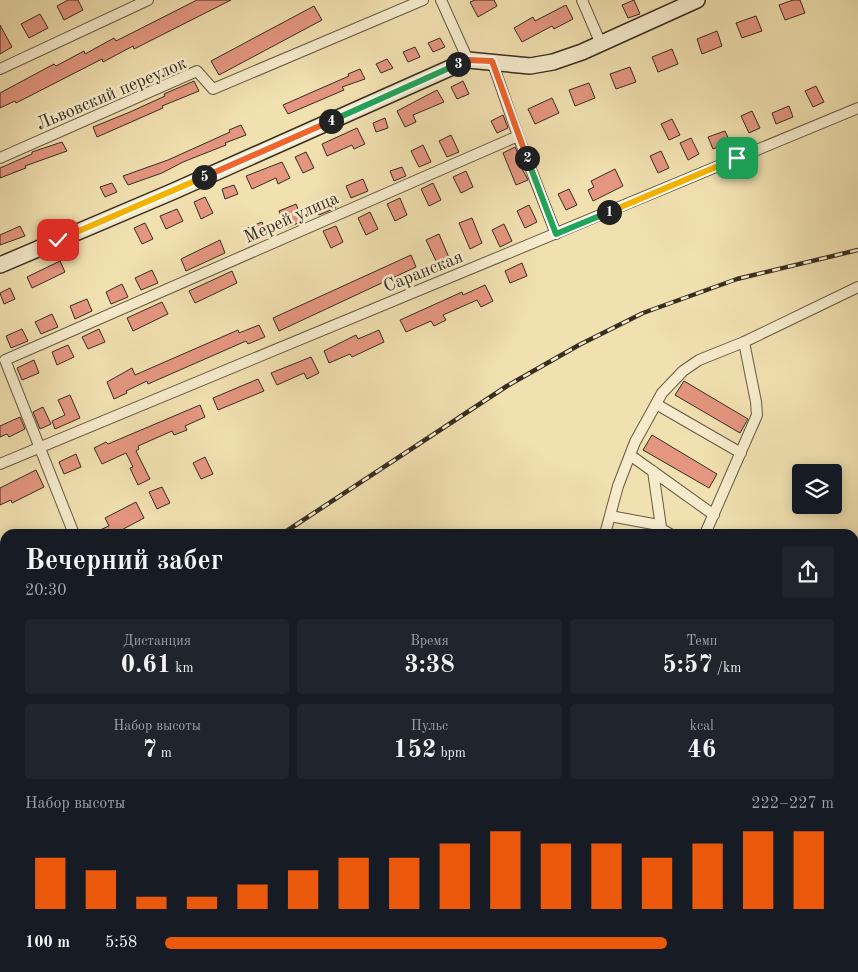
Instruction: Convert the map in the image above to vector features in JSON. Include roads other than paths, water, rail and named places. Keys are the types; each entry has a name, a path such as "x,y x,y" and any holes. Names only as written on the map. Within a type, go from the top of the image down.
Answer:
{"street":[{"path":"0,69 148,0"},
{"name":"Львовский переулок","path":"0,158 196,71 213,89 423,0"},
{"path":"441,0 468,60"},
{"path":"582,0 601,44"},
{"path":"0,265 174,191 468,60 530,66 553,62 601,44 697,0"},
{"path":"492,61 518,136 556,234"},
{"name":"Саранская","path":"0,464 858,108"},
{"name":"Мерей улица","path":"39,447 4,360 518,136"},
{"path":"606,529 618,486 630,455 662,393 682,370 699,360 744,342 858,287"},
{"path":"707,529 751,431 757,409 744,342"},
{"path":"656,404 741,453"},
{"path":"39,447 72,529"},
{"path":"630,455 714,515"},
{"path":"653,471 661,529"},
{"path":"610,516 657,529"}],"railway":[{"path":"290,529 507,386 579,345 643,313 737,279 858,250"}]}
